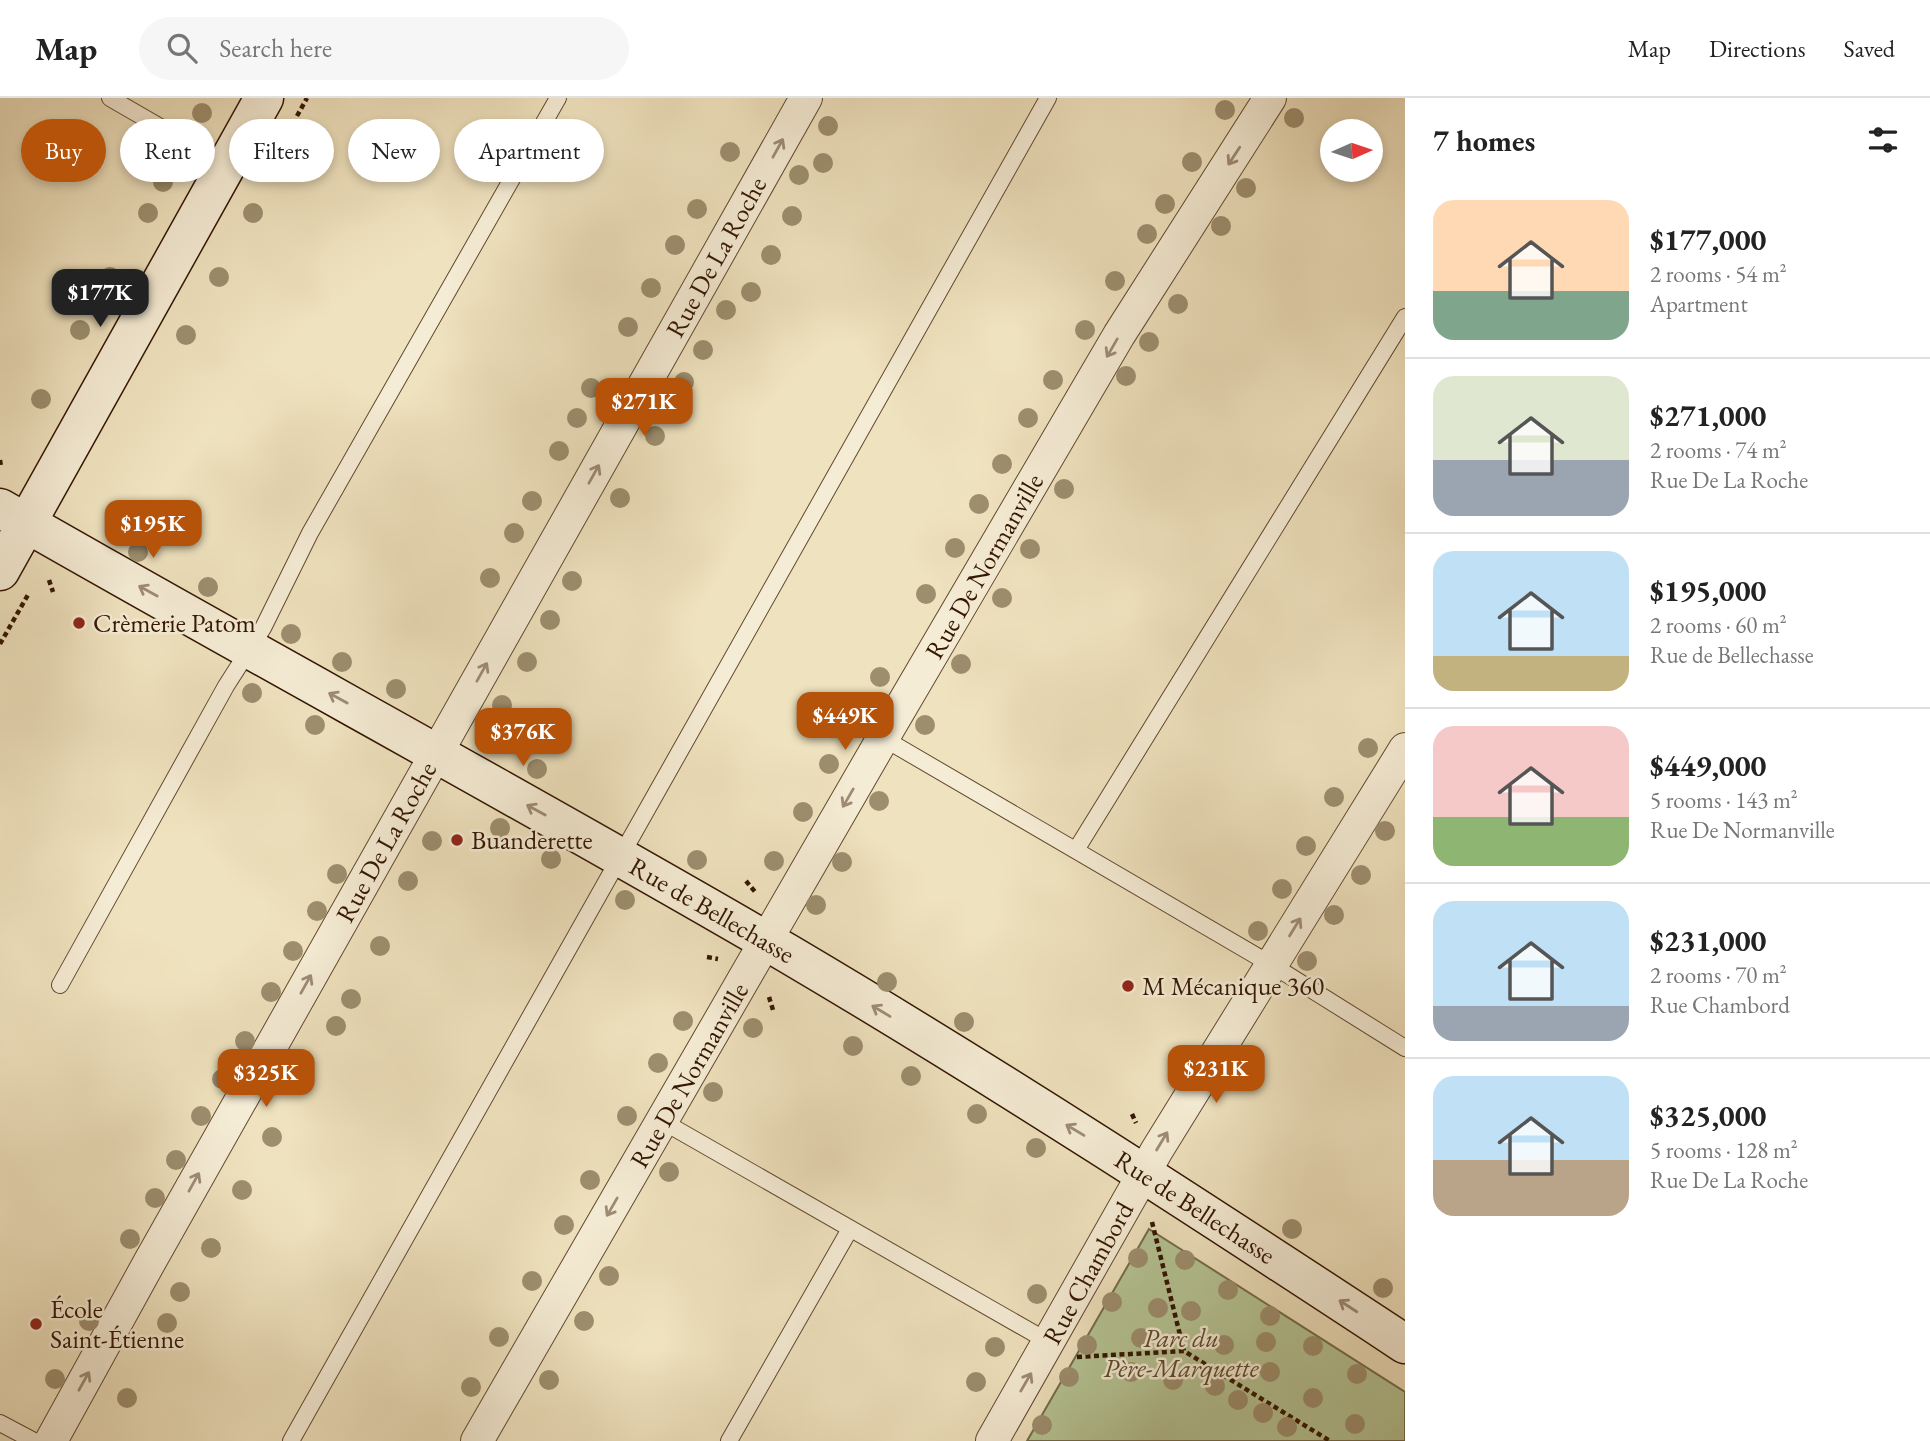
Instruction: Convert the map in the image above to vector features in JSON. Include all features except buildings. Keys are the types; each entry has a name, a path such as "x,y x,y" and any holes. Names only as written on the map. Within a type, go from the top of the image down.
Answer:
{"street":[{"path":"0,571 13,516 264,98"},
{"name":"Rue De La Roche","path":"51,1441 806,98"},
{"name":"Rue De Normanville","path":"477,1441 1119,335 1270,98"},
{"name":"Rue de Bellechasse","path":"13,516 765,941 1145,1173 1405,1344"},
{"name":"Rue Chambord","path":"992,1441 1060,1350 1145,1173 1405,749"}],"lane":[{"path":"110,98 226,164"},
{"path":"60,985 226,686 287,583 310,533 558,98"},
{"path":"291,1441 1048,98"},
{"path":"1076,850 1405,317"},
{"path":"883,738 1272,965 1405,1048"},
{"path":"662,1121 1060,1350"},
{"path":"729,1441 850,1229"},
{"path":"0,1423 34,1441"}],"path":[{"path":"0,460 1,467"},
{"path":"49,580 52,592"},
{"path":"488,738 499,737"},
{"path":"746,881 756,893"},
{"path":"707,957 718,959"},
{"path":"1132,1114 1136,1122"},
{"path":"1154,1229 1184,1350"},
{"path":"1060,1350 1184,1350 1330,1441"}],"green space":[{"name":"Parc du Père-Marquette","path":"1149,1229 1405,1392 1405,1441 1027,1441"}],"place":[{"name":"Crèmerie Patom","path":"79,623"},
{"name":"Buanderette","path":"457,840"},
{"name":"M Mécanique 360","path":"1128,986"},
{"name":"École Saint-Étienne","path":"36,1324"}]}
